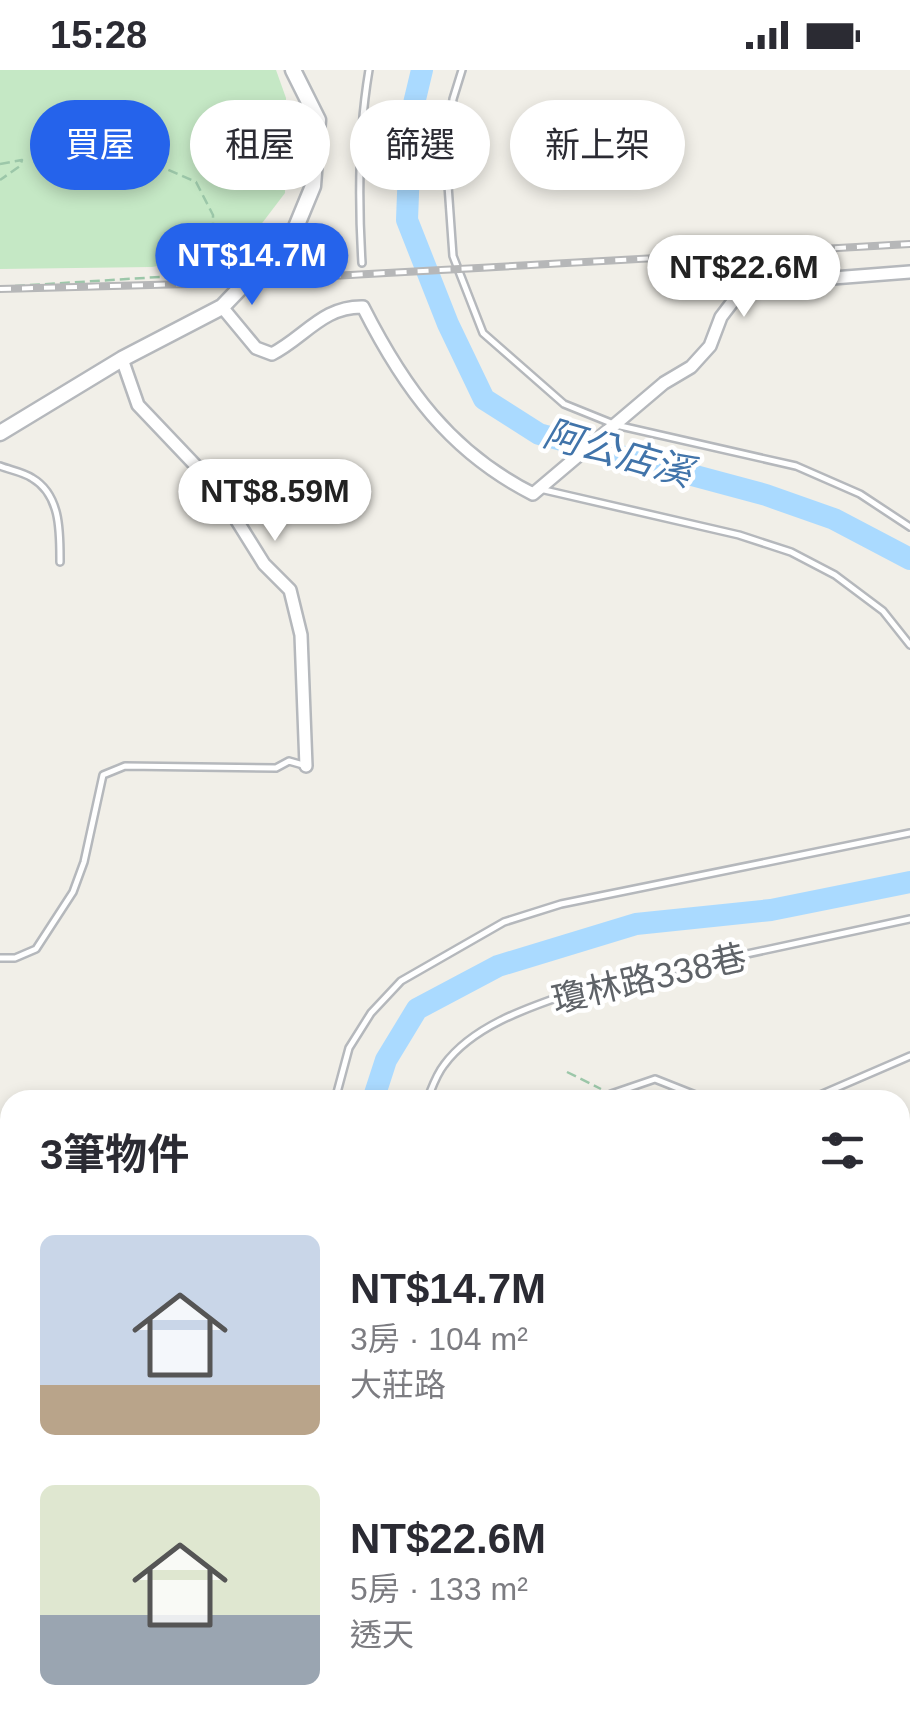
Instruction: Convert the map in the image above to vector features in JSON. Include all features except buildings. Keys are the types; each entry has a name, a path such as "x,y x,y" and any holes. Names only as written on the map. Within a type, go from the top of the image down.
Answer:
{"street":[{"path":"0,433 122,359 222,307 294,232 312,186 318,120 293,70"},
{"path":"222,307 256,348 272,354 320,317 349,306 364,307 387,355 422,406 464,449 506,481 532,494 664,383 691,367 710,346 720,317 737,296 769,282 910,272"},
{"path":"122,359 138,405 216,487 264,564 290,590 301,635 306,766"}],"lane":[{"path":"362,263 358,186 361,116 368,70"},
{"path":"462,70 452,99 446,156 452,256 483,333 564,404 615,426 796,466 860,494 910,527"},
{"path":"0,466 34,478 52,503 60,520 60,562"},
{"path":"540,489 740,536 791,552 835,574 883,611 910,645"},
{"path":"0,958 15,958 36,949 73,892 84,862 103,775 126,766 276,768 290,761 306,766"},
{"path":"337,1090 349,1048 371,1014 401,981 504,922 561,904 910,833"},
{"name":"瓊林路338巷","path":"431,1090 441,1068 462,1044 528,1007 579,990 910,919"},
{"path":"832,1090 910,1056"},
{"path":"623,1090 655,1079 683,1090"}],"path":[{"path":"0,164 22,160 20,166 0,180"},
{"path":"0,286 191,274 202,262 212,235 213,215 196,182 170,171"},
{"path":"567,1072 603,1090"}],"green space":[{"path":"0,70 276,70 286,100 190,100 190,190 285,190 240,252 152,267 0,269"}],"waterway":[{"name":"阿公店溪","path":"422,70 411,116 407,220 448,324 484,399 539,434 766,495 834,519 910,559"},
{"name":"阿公店溪","path":"376,1090 386,1060 417,1009 498,966 636,924 771,910 910,882"}],"railway":[{"path":"0,289 188,284 910,244"}]}
